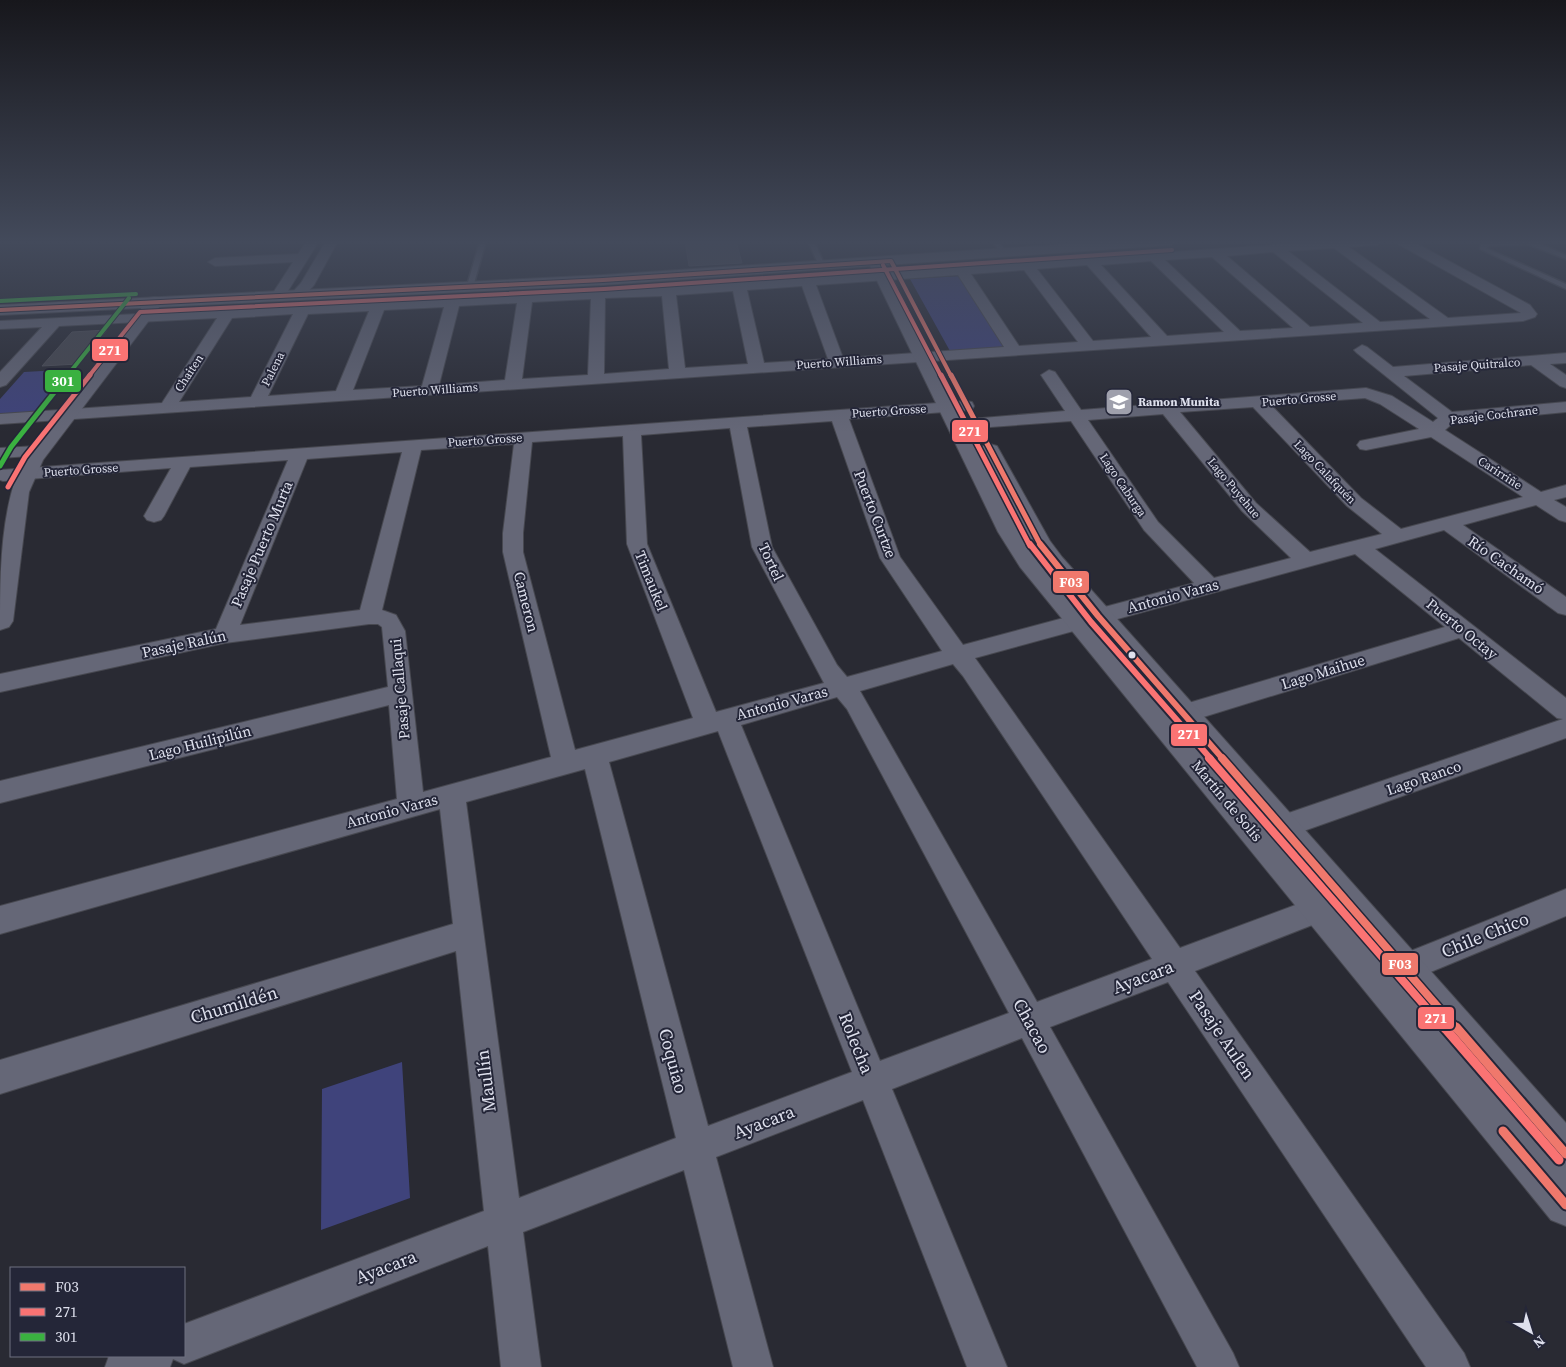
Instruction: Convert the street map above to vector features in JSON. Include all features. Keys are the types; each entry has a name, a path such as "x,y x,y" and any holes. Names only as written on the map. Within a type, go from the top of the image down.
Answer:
{"main road":[{"path":"0,310 140,310 191,305"}],"street":[{"path":"0,325 55,322 140,310 227,314 288,305"},
{"name":"Palena","path":"257,402 299,305"},
{"path":"347,305 401,305"},
{"path":"429,390 452,305"},
{"path":"513,384 524,305"},
{"path":"596,379 598,305"},
{"path":"671,305 678,373"},
{"path":"743,305 757,368"},
{"path":"816,305 837,362"},
{"name":"Martín de Solís","path":"906,305 963,412 1039,543 1087,619 1332,905 1566,1205"},
{"path":"984,305 1014,350"},
{"path":"1057,305 1088,346"},
{"path":"1131,305 1163,340"},
{"path":"1204,305 1236,336"},
{"path":"1276,305 1306,331"},
{"path":"1349,305 1376,326"},
{"path":"1420,305 1444,322"},
{"name":"Puerto Williams","path":"0,419 1444,322 1530,314 1519,305"},
{"path":"343,396 378,306"},
{"path":"0,621 18,492 24,474 39,451 57,415 140,310"},
{"name":"Chaiten","path":"167,408 227,314"},
{"path":"0,382 55,322"},
{"path":"1362,350 1448,418"},
{"name":"Pasaje Quitralco","path":"1389,372 1566,358"},
{"path":"1534,360 1566,383"},
{"name":"Lago Caburga","path":"1049,375 1155,532 1209,586"},
{"name":"Puerto Grosse","path":"2,479 24,474 839,415 963,412 1077,417 1366,393 1386,400 1433,431"},
{"name":"Lago Calafquén","path":"1258,402 1354,502 1397,536"},
{"name":"Pasaje Cochrane","path":"1366,445 1433,431 1448,418 1566,407"},
{"name":"Lago Puyehue","path":"1168,409 1249,507 1306,560"},
{"name":"Martín de Solís","path":"963,412 1018,546 1087,619 1184,714 1281,827 1332,905 1404,968 1566,1154"},
{"path":"2,479 9,452 57,415"},
{"name":"Puerto Curtze","path":"839,415 890,558 958,654"},
{"name":"Tortel","path":"737,422 762,547 828,671 842,687"},
{"name":"Timaukel","path":"632,430 637,544 718,721"},
{"name":"Carirriñe","path":"1433,431 1566,516"},
{"name":"Cameron","path":"524,438 513,533 513,552 579,759"},
{"path":"369,616 413,446"},
{"path":"9,452 39,451"},
{"name":"Pasaje Puerto Murta","path":"225,634 300,454"},
{"path":"154,516 184,462"},
{"name":"Antonio Varas","path":"0,920 958,654 1566,490"},
{"name":"Río Cachamó","path":"1447,523 1566,608"},
{"name":"Puerto Octay","path":"1358,546 1566,711"},
{"name":"Pasaje Ralún","path":"0,683 225,634 369,616"},
{"name":"Pasaje Callaqui","path":"369,616 387,620 394,627 411,806"},
{"name":"Lago Maihue","path":"1184,714 1463,629"},
{"name":"Pasaje Aulen","path":"958,654 1450,1367"},
{"name":"Chacao","path":"842,687 856,703 1219,1367"},
{"name":"Lago Huilipilún","path":"0,792 400,693"},
{"name":"Rolecha","path":"718,721 872,1081 987,1367"},
{"name":"Lago Ranco","path":"1281,827 1566,728"},
{"name":"Coquiao","path":"579,759 696,1148 753,1367"},
{"name":"Maullín","path":"452,795 521,1367"},
{"name":"Chile Chico","path":"1404,968 1566,902"},
{"name":"Ayacara","path":"185,1344 1332,905"},
{"name":"Chumildén","path":"0,1077 469,933"},
{"path":"125,1367 151,1357"}],"shaded area":[{"path":"924,305 980,305 1007,347 950,351"},
{"path":"78,369 39,415 0,418 0,399 24,372"},
{"path":"402,1062 410,1198 321,1230 322,1089"}],"building":[{"path":"107,330 78,364 42,366 72,332"}],"transit line":[{"name":"F03","path":"0,310 105,305"},
{"name":"301","path":"0,466 11,447 124,305"},
{"name":"271","path":"8,487 25,457 140,312 285,305"},
{"name":"271","path":"904,305 1031,547 1091,622 1559,1160"},
{"name":"F03","path":"914,305 1039,543 1098,616 1566,1154"},
{"name":"F03","path":"1503,1131 1566,1205"}],"place":[{"name":"Ramon Munita","path":"1119,402"}]}
